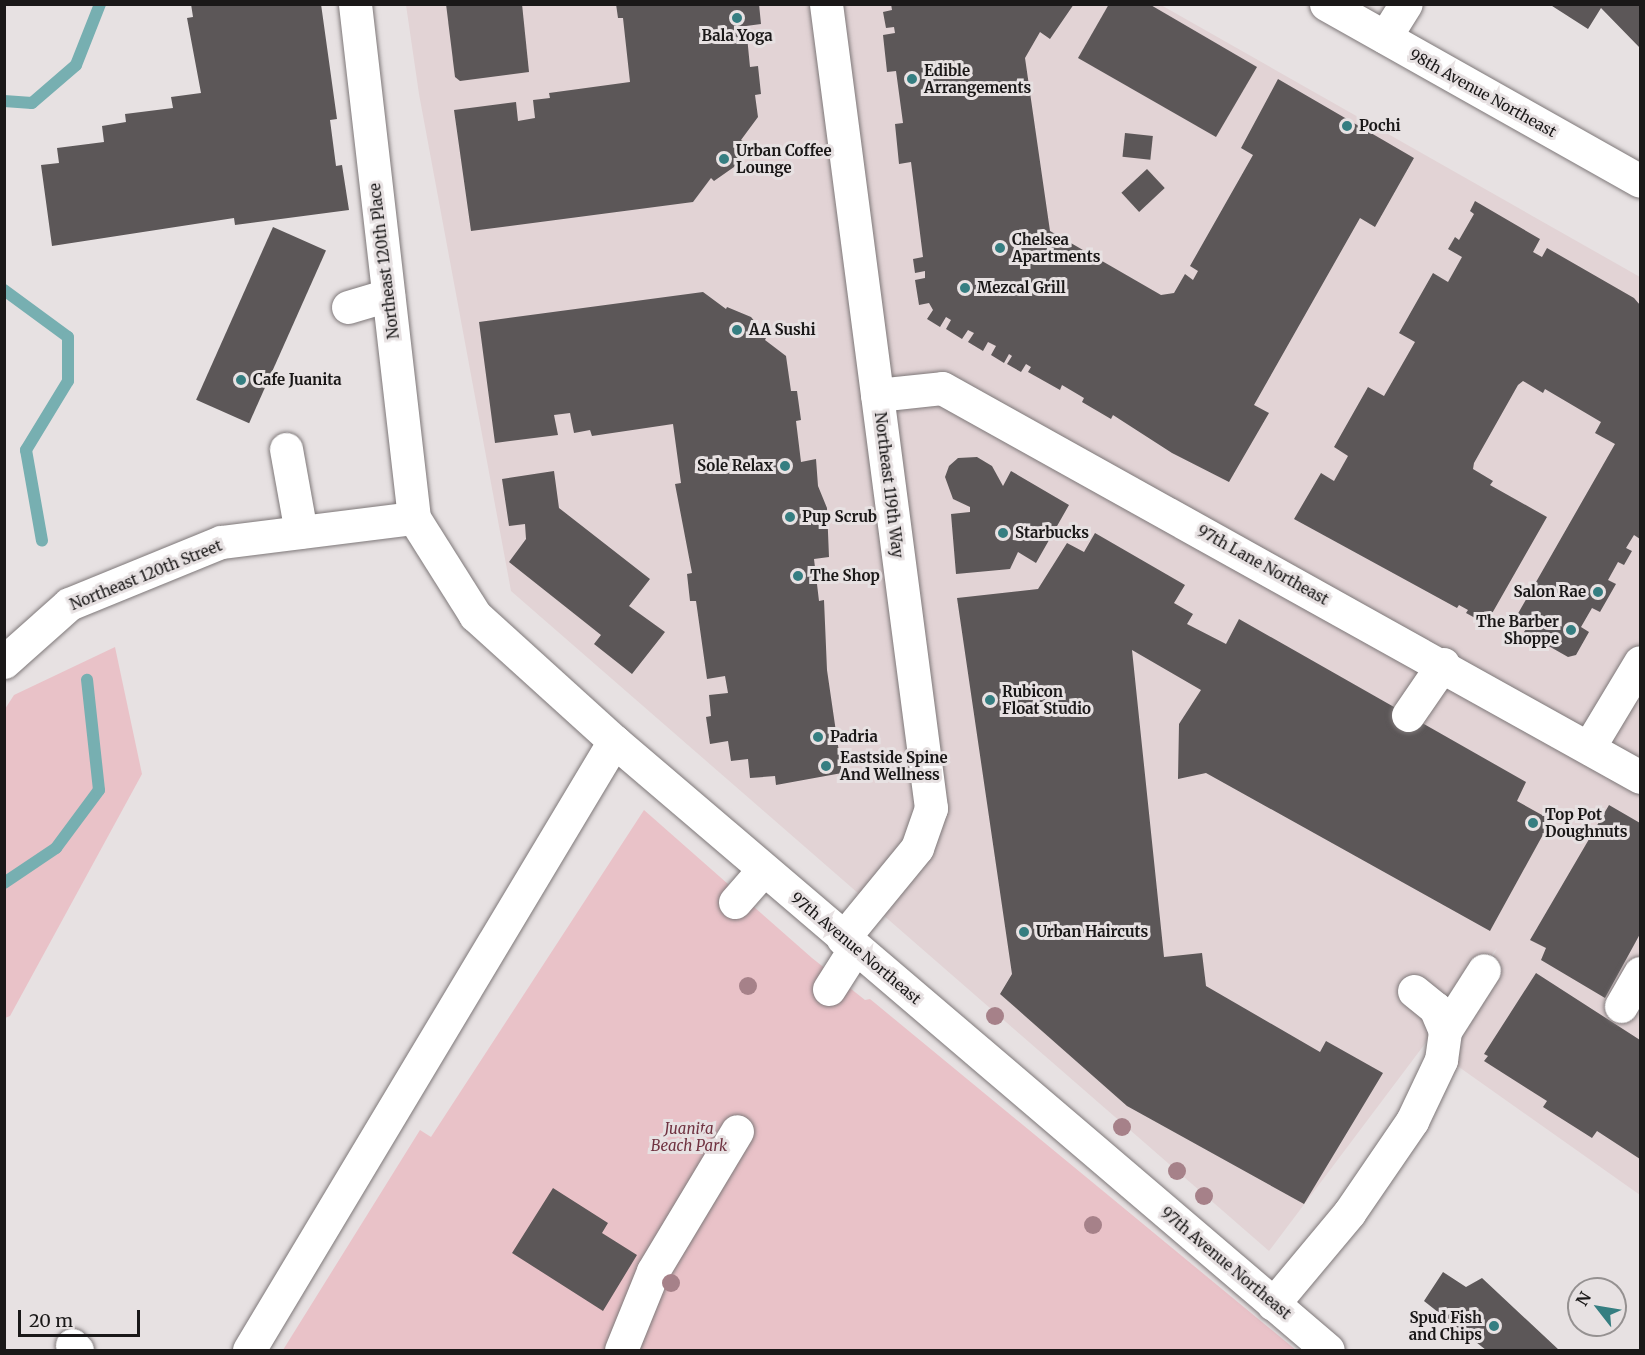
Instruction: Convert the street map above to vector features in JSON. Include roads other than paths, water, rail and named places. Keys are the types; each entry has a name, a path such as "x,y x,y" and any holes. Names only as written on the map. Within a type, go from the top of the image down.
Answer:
{"street":[{"name":"Northeast 120th Place","path":"355,4 414,518"},
{"name":"Northeast 119th Way","path":"826,4 931,808 917,848 849,943 829,989"},
{"name":"98th Avenue Northeast","path":"1326,4 1641,181"},
{"path":"1385,38 1406,4"},
{"path":"348,307 388,295"},
{"name":"97th Lane Northeast","path":"877,395 942,388 1443,664 1641,777"},
{"path":"286,449 301,532"},
{"name":"Northeast 120th Street","path":"4,662 69,604 221,542 414,518"},
{"name":"97th Avenue Northeast","path":"414,518 475,615 614,741 849,943 1193,1251 1273,1304 1328,1350"},
{"path":"1589,747 1641,662"},
{"path":"1408,715 1443,664"},
{"path":"249,1350 614,741"},
{"path":"735,902 763,870"},
{"path":"1273,1304 1349,1213 1412,1121 1441,1060 1445,1031 1484,970"},
{"path":"1621,1006 1641,973"},
{"path":"1414,991 1435,1008 1445,1031"},
{"path":"621,1350 653,1271 737,1131"}],"waterway":[{"path":"4,101 32,103 76,65 100,4"},
{"path":"4,290 68,337 68,381 26,450 42,541"},
{"path":"4,883 56,848 99,790 87,680"}],"place":[{"name":"Bala Yoga","path":"737,18"},
{"name":"Edible Arrangements","path":"912,79"},
{"name":"Pochi","path":"1347,126"},
{"name":"Urban Coffee Lounge","path":"724,159"},
{"name":"Chelsea Apartments","path":"1000,248"},
{"name":"Mezcal Grill","path":"965,288"},
{"name":"AA Sushi","path":"737,330"},
{"name":"Cafe Juanita","path":"241,380"},
{"name":"Sole Relax","path":"785,466"},
{"name":"Pup Scrub","path":"790,517"},
{"name":"Starbucks","path":"1003,533"},
{"name":"The Shop","path":"798,576"},
{"name":"Salon Rae","path":"1598,592"},
{"name":"The Barber Shoppe","path":"1571,630"},
{"name":"Rubicon Float Studio","path":"990,700"},
{"name":"Padria","path":"818,737"},
{"name":"Eastside Spine And Wellness","path":"826,766"},
{"name":"Top Pot Doughnuts","path":"1533,823"},
{"name":"Urban Haircuts","path":"1024,932"},
{"name":"Spud Fish and Chips","path":"1494,1326"}],"park label":[{"name":"Juanita Beach Park","path":"689,1136"}]}
